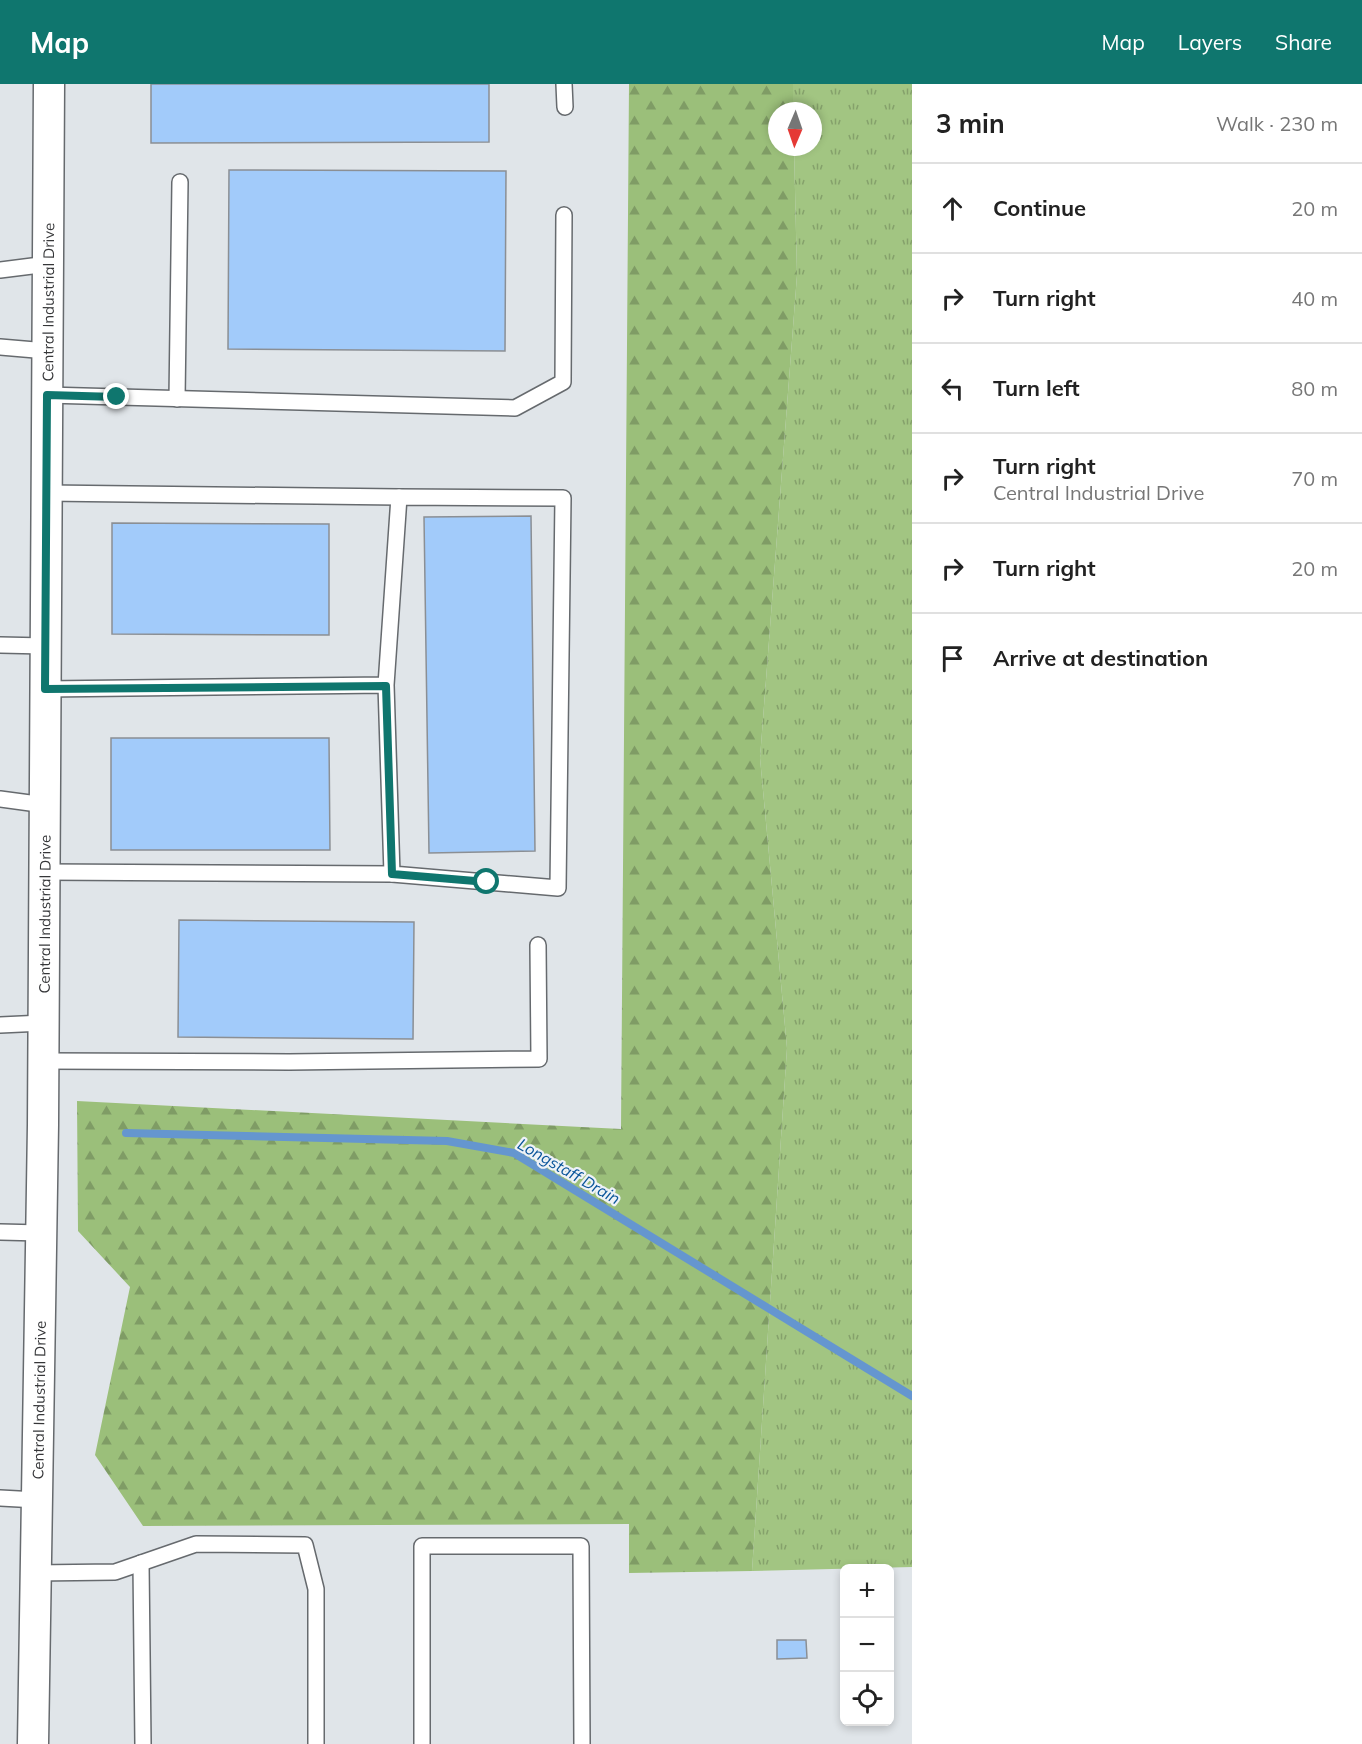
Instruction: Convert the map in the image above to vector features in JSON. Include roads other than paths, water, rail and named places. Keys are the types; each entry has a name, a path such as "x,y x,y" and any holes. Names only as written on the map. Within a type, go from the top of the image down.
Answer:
{"street":[{"name":"Central Industrial Drive","path":"33,1744 44,1060 49,84"}],"lane":[{"path":"564,84 565,107"},
{"path":"177,399 180,182"},
{"path":"47,395 515,408 563,382 564,214"},
{"path":"0,270 48,264"},
{"path":"0,347 47,351"},
{"path":"45,872 392,874 558,888 563,498 46,492"},
{"path":"392,874 386,686 399,497"},
{"path":"0,645 45,646"},
{"path":"45,689 386,686"},
{"path":"0,799 45,805"},
{"path":"44,1060 289,1062 539,1059 538,945"},
{"path":"0,1026 43,1023"},
{"path":"0,1232 41,1233"},
{"path":"0,1498 37,1500"},
{"path":"35,1573 115,1572 196,1544 305,1545 316,1589 316,1744"},
{"path":"422,1744 422,1546 581,1546 582,1744"},
{"path":"141,1563 143,1744"}],"waterway":[{"name":"Longstaff Drain","path":"126,1133 447,1141 514,1153 912,1396"}]}
